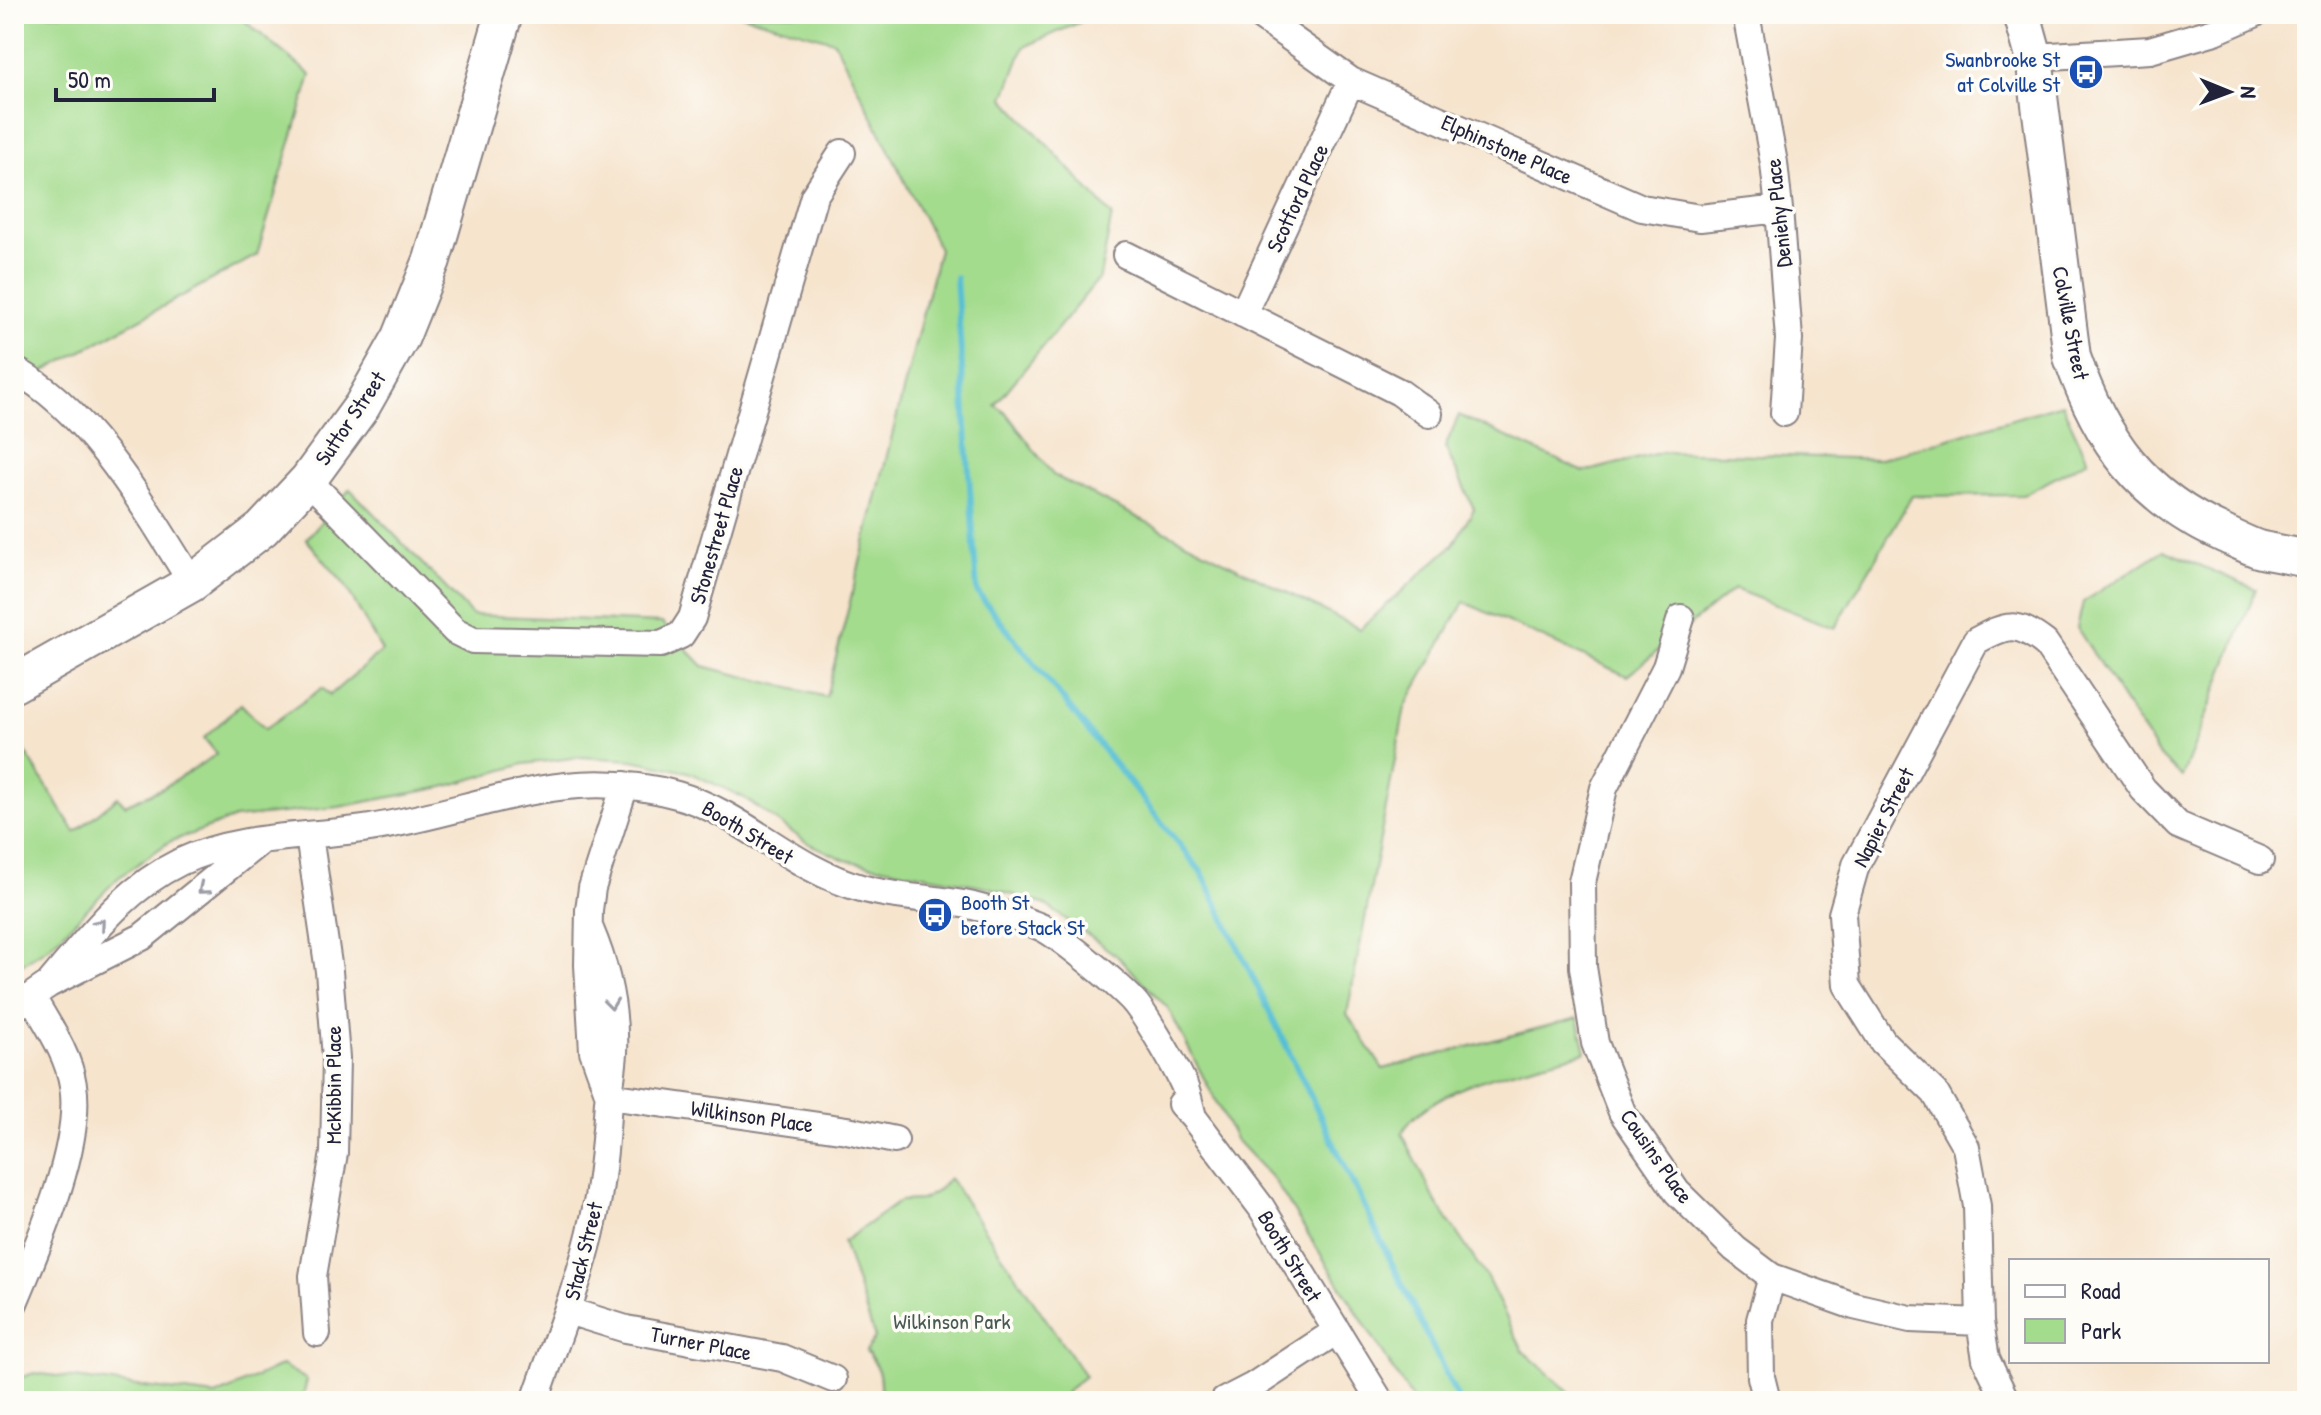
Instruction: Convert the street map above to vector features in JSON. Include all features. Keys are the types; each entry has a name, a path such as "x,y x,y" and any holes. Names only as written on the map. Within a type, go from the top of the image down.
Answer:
{"street":[{"name":"Suttor Street","path":"14,684 192,583 262,529 308,480 362,406 401,337 432,260 504,14"},
{"name":"Elphinstone Place","path":"1257,14 1351,81 1642,208 1700,218 1779,209"},
{"name":"Deniehy Place","path":"1746,14 1774,163 1779,209 1789,339 1784,413"},
{"name":"Colville Street","path":"2022,14 2034,57 2072,357 2087,400 2133,470 2162,498 2194,520 2258,549 2307,559"},
{"path":"2034,57 2150,50 2215,31 2254,14"},
{"name":"Scotford Place","path":"1243,314 1351,81"},
{"name":"Stonestreet Place","path":"308,480 455,631 473,640 661,644 681,635 692,618 814,196 842,153"},
{"path":"1126,255 1399,392 1429,414"},
{"path":"14,370 56,398 98,446 131,486 192,583"},
{"name":"Cousins Place","path":"1681,618 1666,667 1604,788 1582,882 1583,967 1595,1043 1622,1112 1677,1192 1735,1249 1772,1277 1854,1306 1910,1319 1980,1322"},
{"name":"Napier Street","path":"2006,1401 1986,1359 1980,1322 1977,1206 1966,1147 1935,1093 1883,1042 1847,985 1842,914 1856,865 1976,641 2002,627 2025,628 2045,643 2143,789 2178,825 2260,860"},
{"name":"Booth Street","path":"32,996 112,909 134,890 180,862 233,843 407,822 558,785 625,785 677,795 730,817 793,860 825,876 862,889 968,905 1045,929 1135,1003 1184,1085 1193,1117 1261,1207 1380,1401"},
{"name":"Stack Street","path":"535,1401 568,1311 597,1200 614,1052 612,1005 604,963 590,929 592,888 625,785"},
{"name":"McKibbin Place","path":"309,836 329,971 336,1058 334,1153 313,1276 317,1333"},
{"path":"14,1303 52,1208 73,1122 74,1086 64,1054 32,996 142,937 263,839"},
{"name":"Wilkinson Place","path":"609,1096 847,1130 895,1140"},
{"path":"1767,1401 1761,1377 1760,1320 1772,1277"},
{"name":"Turner Place","path":"568,1311 626,1329 782,1358 833,1379"},
{"path":"1224,1401 1253,1386 1335,1332"}],"green space":[{"path":"14,14 236,14 311,75 257,255 14,388"},
{"path":"739,14 1098,14 1024,47 1004,98 1112,215 1100,277 995,405 1007,414 1053,475 1360,629 1453,545 1474,509 1445,447 1459,415 1584,472 1663,452 1880,459 2062,404 2088,460 2023,495 1912,496 1835,628 1734,589 1627,676 1464,602 1405,707 1347,1014 1383,1069 1578,1018 1586,1052 1485,1079 1458,1090 1416,1116 1402,1133 1436,1202 1487,1278 1523,1351 1579,1401 1413,1401 1274,1180 1235,1139 1168,1008 1117,956 1046,905 988,887 845,860 806,842 743,797 688,772 633,760 580,757 524,764 444,787 339,807 235,818 169,842 118,878 49,947 14,969 14,738 75,832 118,797 125,805 163,788 217,754 204,738 241,704 265,729 322,688 330,695 382,651 345,585 306,539 350,489 472,615 662,623 703,666 826,697 939,249 834,41"},
{"path":"2164,550 2256,589 2182,777 2159,756 2077,628 2083,602"},
{"name":"Wilkinson Park","path":"949,1178 1085,1376 1069,1389 1062,1401 908,1401 880,1391 878,1370 866,1351 875,1338 843,1242 900,1201 921,1200 936,1192"},
{"path":"282,1365 307,1380 302,1401 14,1401 14,1380 34,1373 216,1396"}],"waterway":[{"path":"956,278 977,592 1202,873 1459,1401"}],"place":[{"name":"Swanbrooke St at Colville St","path":"2086,72"},
{"name":"Booth St before Stack St","path":"935,915"}]}
